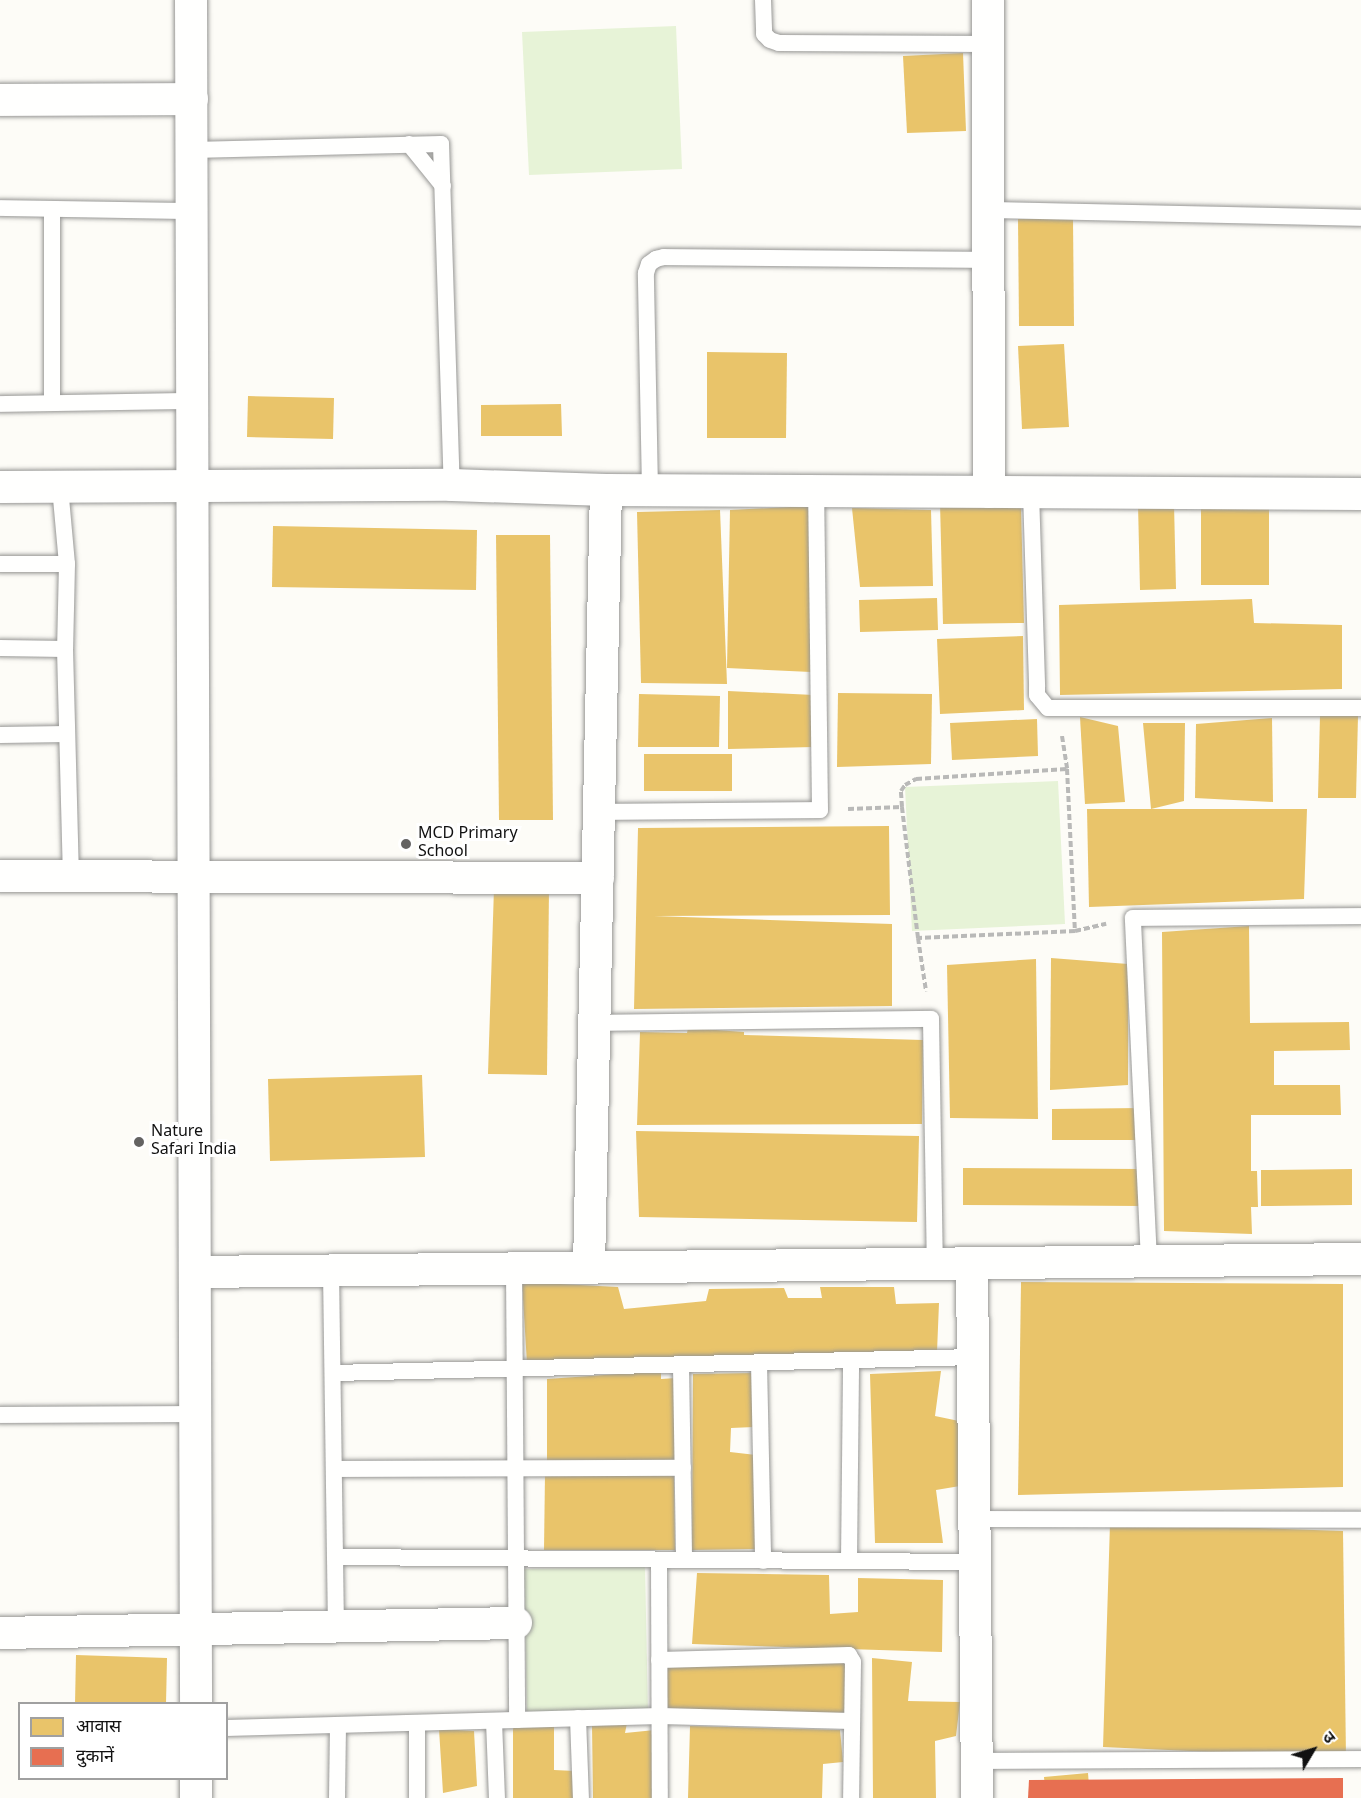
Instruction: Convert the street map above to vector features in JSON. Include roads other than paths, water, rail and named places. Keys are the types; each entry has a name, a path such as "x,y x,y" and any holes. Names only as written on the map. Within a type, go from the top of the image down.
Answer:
{"street":[{"path":"191,0 196,1702"},
{"path":"988,0 989,492"},
{"path":"0,100 192,99"},
{"path":"0,487 192,488 452,485 606,490 1361,494"},
{"path":"589,1267 606,490"},
{"path":"0,876 598,878"},
{"path":"195,1272 1361,1259"},
{"path":"972,1263 977,1798"},
{"path":"0,1634 195,1628 516,1623"},
{"path":"196,1780 196,1798"}],"lane":[{"path":"763,0 764,34 770,40 779,43 988,44"},
{"path":"409,144 443,186"},
{"path":"192,150 441,144 452,485"},
{"path":"0,208 192,211"},
{"path":"51,209 52,403"},
{"path":"988,210 1361,218"},
{"path":"650,490 646,273 649,264 656,259 664,257 988,260"},
{"path":"0,404 192,401"},
{"path":"60,487 67,564 65,649 71,876"},
{"path":"600,812 820,810 816,491"},
{"path":"1031,492 1037,695 1048,708 1361,708"},
{"path":"0,564 67,564"},
{"path":"0,648 65,649"},
{"path":"0,735 67,734"},
{"path":"1149,1261 1133,918 1361,915"},
{"path":"594,1023 931,1018 935,1264"},
{"path":"514,1269 517,1720"},
{"path":"331,1270 336,1626"},
{"path":"334,1373 973,1358"},
{"path":"849,1562 851,1360"},
{"path":"759,1363 763,1561"},
{"path":"681,1365 684,1560"},
{"path":"0,1415 195,1414"},
{"path":"334,1469 683,1468"},
{"path":"974,1519 1361,1520"},
{"path":"335,1557 975,1562"},
{"path":"659,1560 660,1798"},
{"path":"659,1660 846,1654 853,1662 851,1798"},
{"path":"228,1728 660,1716 851,1721"},
{"path":"578,1718 581,1798"},
{"path":"494,1721 496,1798"},
{"path":"417,1723 417,1798"},
{"path":"337,1798 338,1725"},
{"path":"977,1761 1361,1759"}],"place":[{"name":"MCD Primary School","path":"406,844"},
{"name":"Nature Safari India","path":"139,1142"}]}
